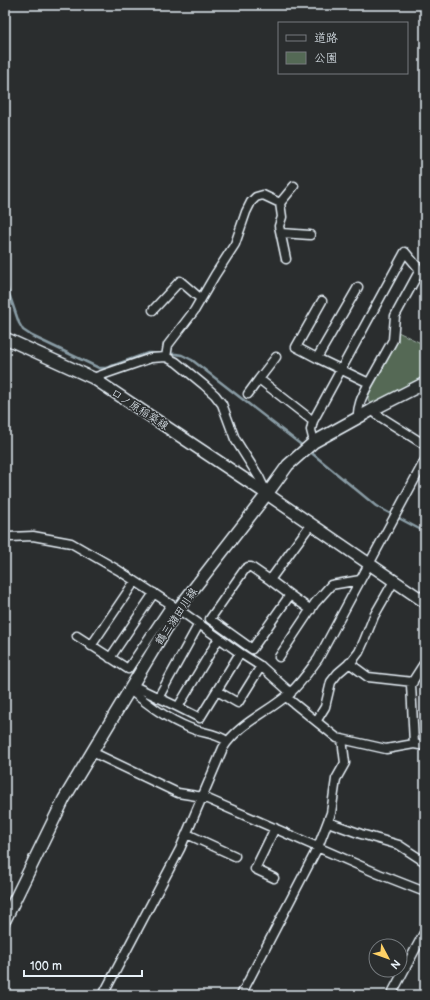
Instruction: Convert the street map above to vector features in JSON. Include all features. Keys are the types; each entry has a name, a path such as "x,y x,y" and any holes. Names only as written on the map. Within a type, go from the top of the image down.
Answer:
{"main road":[{"name":"口ノ原稲築線","path":"5,338 92,378 267,494 425,602"},
{"name":"鶴三潴田川線","path":"5,920 64,799 131,688 175,607 267,494 288,465 314,442 425,383"}],"street":[{"path":"286,259 279,226 282,217 280,203 294,186"},
{"path":"166,357 168,345 194,311 235,244 251,202 256,197 262,195 280,203"},
{"path":"281,233 310,235"},
{"path":"314,442 311,430 313,421 405,252 420,270 395,316 393,340 359,404 357,409 358,418"},
{"path":"153,310 180,281 201,299"},
{"path":"317,358 358,288"},
{"path":"322,301 296,347 369,383"},
{"path":"92,378 151,358 166,357 176,362 215,395 222,404 235,439 256,472 267,494"},
{"path":"248,394 276,357"},
{"path":"259,380 313,421"},
{"path":"372,410 425,445"},
{"path":"103,995 187,834 227,741 288,695 318,659 425,460"},
{"path":"270,580 311,524"},
{"path":"5,536 33,536 71,544 135,581 261,666 288,695 337,738 386,749 414,744 425,746"},
{"path":"290,595 252,649 210,619 245,569 248,567 251,567 311,610"},
{"path":"279,657 311,610 331,585 360,580"},
{"path":"91,646 135,581"},
{"path":"317,720 325,707 331,682 359,652 374,616 394,581"},
{"path":"110,658 154,593"},
{"path":"77,636 128,669 175,607"},
{"path":"158,698 199,624"},
{"path":"178,707 219,638"},
{"path":"131,688 158,698 200,718 240,653"},
{"path":"414,744 412,684 425,662"},
{"path":"349,663 368,677 413,682"},
{"path":"216,691 238,703 261,666"},
{"path":"131,688 153,708 174,721 194,730 219,735 227,741"},
{"path":"242,995 318,847 328,822 331,814 336,779 345,763 342,739"},
{"path":"92,752 178,793 203,797 379,874 425,892"},
{"path":"328,822 361,834 399,844 425,862"},
{"path":"274,878 254,869 275,828"},
{"path":"187,834 235,856"},
{"path":"391,995 425,931"}],"green space":[{"path":"398,332 425,345 425,377 370,406 368,398 370,392 398,341"}],"waterway":[{"path":"5,282 19,323 23,330 32,336 99,368 106,368 148,353 182,355 192,360 304,447"},
{"path":"308,450 376,506 425,532"}]}
